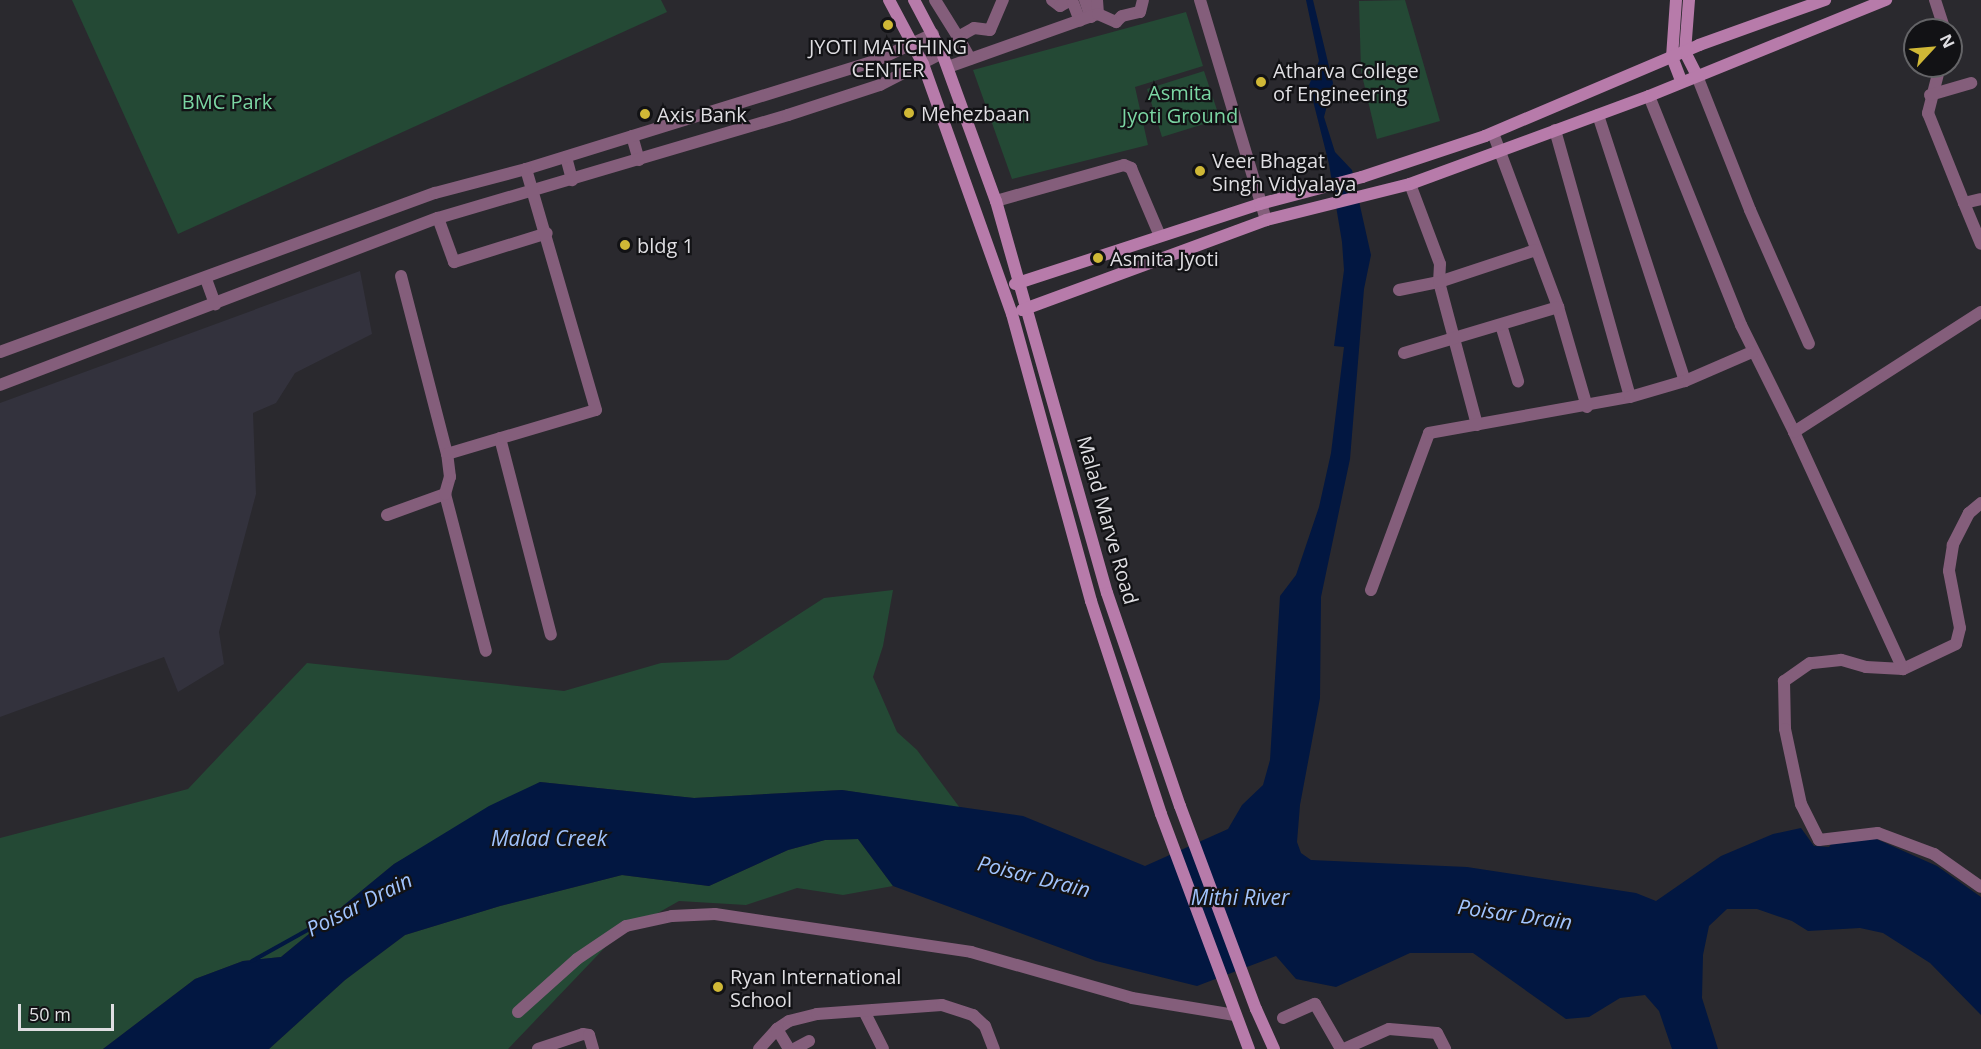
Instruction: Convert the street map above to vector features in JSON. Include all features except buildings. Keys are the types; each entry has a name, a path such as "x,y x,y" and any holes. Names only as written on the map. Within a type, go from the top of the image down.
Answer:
{"main road":[{"name":"Malad Marve Road","path":"889,0 923,63 1012,315 1091,601 1161,814 1249,1049"},
{"name":"Malad Marve Road","path":"914,0 942,52 996,201 1107,593 1180,806 1248,988 1274,1049"},
{"path":"1676,0 1672,57 1681,81"},
{"path":"1689,0 1685,52 1697,76"},
{"path":"1003,290 1020,282 1160,236 1260,204 1362,177 1493,133 1672,57 1825,0"},
{"path":"1012,315 1027,307 1266,220 1410,184 1649,96 1681,81 1887,0"},
{"path":"1444,150 1452,168"},
{"path":"1264,1026 1266,1049"}],"street":[{"path":"935,0 970,59"},
{"path":"958,37 974,28 990,30 1003,0"},
{"path":"1052,0 1060,6 1071,0 1090,17"},
{"path":"1084,0 1090,17"},
{"path":"1090,17 1097,0"},
{"path":"948,67 1090,17 1116,22 1122,16 1140,12 1143,0"},
{"path":"1200,0 1266,220"},
{"path":"1935,0 1941,18"},
{"path":"0,352 206,279 435,193 526,169 632,136 914,45 933,34"},
{"path":"0,385 438,218 639,160 880,85 942,52"},
{"path":"1697,76 1750,210 1809,344"},
{"path":"1936,78 1929,100 1928,113 1981,244"},
{"path":"1929,100 1970,87"},
{"path":"1649,96 1752,351 1765,368 1903,669"},
{"path":"1599,115 1685,381"},
{"path":"1556,130 1630,397"},
{"path":"1493,133 1558,308 1587,407"},
{"path":"632,136 639,160"},
{"path":"566,157 572,180"},
{"path":"996,201 1124,165 1131,168 1160,236"},
{"path":"447,454 596,410 547,233 526,169"},
{"path":"1410,184 1440,264 1439,282 1477,425"},
{"path":"1964,203 1981,199"},
{"path":"438,218 454,262 547,233"},
{"path":"1399,290 1439,282 1536,250"},
{"path":"401,276 447,454 450,477 445,494 486,651"},
{"path":"206,279 215,304"},
{"path":"1404,353 1558,308"},
{"path":"1794,432 1981,312"},
{"path":"1501,325 1518,381"},
{"path":"1371,590 1424,437 1429,433 1533,413 1587,407 1630,397 1685,381 1752,351"},
{"path":"500,438 550,635"},
{"path":"387,515 445,494"},
{"path":"1981,502 1969,513 1953,545 1949,571 1960,628 1956,644 1903,669 1866,667 1841,660 1810,663 1784,681 1785,729 1801,804 1819,840 1878,832 1934,854 1981,887"},
{"path":"518,1012 577,959 626,926 672,916 715,914 971,952 1132,998 1235,1015"},
{"path":"1283,1018 1315,1004 1343,1049 1389,1029 1437,1033 1444,1049"},
{"path":"759,1049 777,1029 789,1021 817,1014 953,1007 973,1015 985,1026 994,1049"},
{"path":"865,1013 883,1049"},
{"path":"777,1029 789,1049"},
{"path":"538,1049 583,1034 589,1035 594,1049"},
{"path":"794,1049 810,1041"}],"shaded area":[{"path":"360,271 372,334 295,373 276,403 253,413 256,494 219,632 224,664 178,692 164,657 0,717 0,403"}],"green space":[{"name":"BMC Park","path":"72,0 661,0 667,12 178,234"},
{"path":"1405,0 1440,121 1377,139 1361,71 1359,1"},
{"path":"1186,12 1203,66 1135,87 1148,145 1012,179 973,70"},
{"name":"Asmita Jyoti Ground","path":"1204,71 1220,119 1162,137 1147,89"},
{"path":"893,590 883,646 873,677 897,732 917,750 960,808 842,790 694,798 540,782 394,864 281,957 243,961 195,979 103,1049 0,1049 0,838 188,789 307,663 564,691 661,663 728,660 824,598"},
{"path":"858,839 893,886 843,895 797,888 746,905 679,901 614,938 508,1049 269,1049 345,980 405,935 500,906 622,875 709,886 788,850 825,840"}],"water":[{"name":"Mithi River","path":"1306,0 1313,0 1333,83 1324,117 1335,152 1352,170 1371,255 1364,289 1350,459 1321,597 1320,698 1300,805 1297,842 1301,853 1311,860 1467,867 1636,893 1656,901 1721,856 1773,834 1801,828 1814,846 1829,847 1836,837 1872,837 1937,866 1981,897 1981,1015 1930,963 1883,933 1860,928 1808,931 1792,921 1757,909 1727,909 1709,926 1703,955 1702,998 1718,1049 1672,1049 1659,1011 1645,995 1620,998 1589,1017 1566,1019 1473,953 1410,953 1336,987 1296,979 1276,956 1197,986 1096,961 893,886 858,839 825,840 788,850 709,886 622,875 500,906 405,935 345,980 269,1049 103,1049 195,979 243,961 281,957 394,864 489,806 540,782 694,798 842,790 1023,816 1145,866 1228,829 1242,805 1263,785 1270,760 1280,596 1296,575 1319,507 1331,453 1344,347 1334,346 1344,270 1342,242 1329,164 1309,85 1319,61"}],"waterway":[{"name":"Poisar Drain","path":"252,961 322,922"}],"place":[{"name":"JYOTI MATCHING CENTER","path":"888,25"},
{"name":"Atharva College of Engineering","path":"1261,82"},
{"name":"Mehezbaan","path":"909,113"},
{"name":"Axis Bank","path":"645,114"},
{"name":"Veer Bhagat Singh Vidyalaya","path":"1200,171"},
{"name":"bldg 1","path":"625,245"},
{"name":"Asmita Jyoti","path":"1098,258"},
{"name":"Ryan International School","path":"718,987"}],"water label":[{"name":"Malad Creek","path":"549,838"}]}
